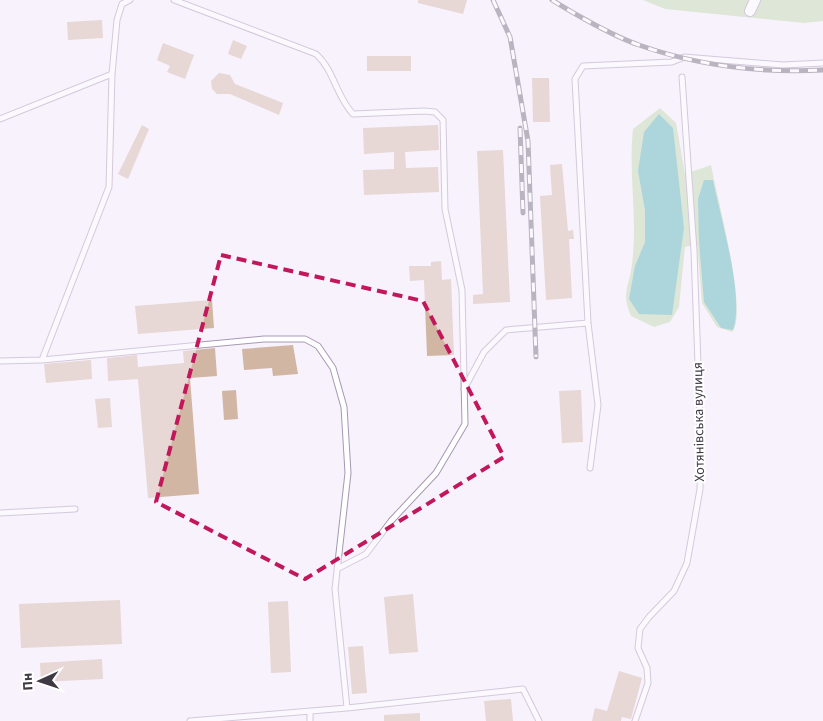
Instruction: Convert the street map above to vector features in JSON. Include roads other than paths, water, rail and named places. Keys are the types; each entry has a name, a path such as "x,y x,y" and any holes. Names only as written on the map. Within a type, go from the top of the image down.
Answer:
{"street":[{"path":"750,11 755,0"}],"lane":[{"path":"42,360 109,187 112,74 117,20 122,4 130,0"},
{"path":"174,0 316,54 324,61 342,103 352,114 424,111 435,112 443,120 445,209 462,290 464,337 462,391 464,424 436,473 391,521 366,554 337,569"},
{"path":"590,468 598,405 588,323 575,79 583,66 672,62 684,57 783,65 823,63"},
{"path":"0,119 112,74"},
{"name":"Хотянівська вулиця","path":"635,721 648,683 647,668 638,648 640,629 648,617 674,591 687,563 700,489 701,450 694,251 682,77"},
{"path":"462,391 484,352 506,330 588,323"},
{"path":"0,361 42,360 264,339 305,339 318,346 332,368 344,407 348,473 335,590 347,708"},
{"path":"0,513 74,508"},
{"path":"190,721 347,708 523,689 539,721"},
{"path":"310,711 310,721"}],"water":[{"path":"659,114 673,128 684,228 672,315 639,314 629,299 635,266 645,242 645,210 638,171 644,132"},
{"path":"704,180 713,180 730,256 736,298 736,316 733,330 721,328 704,302 698,199"}],"railway":[{"path":"493,0 510,37 528,141 536,357"},
{"path":"552,0 618,37 684,58 753,69 823,70"},
{"path":"520,128 523,213"}]}
